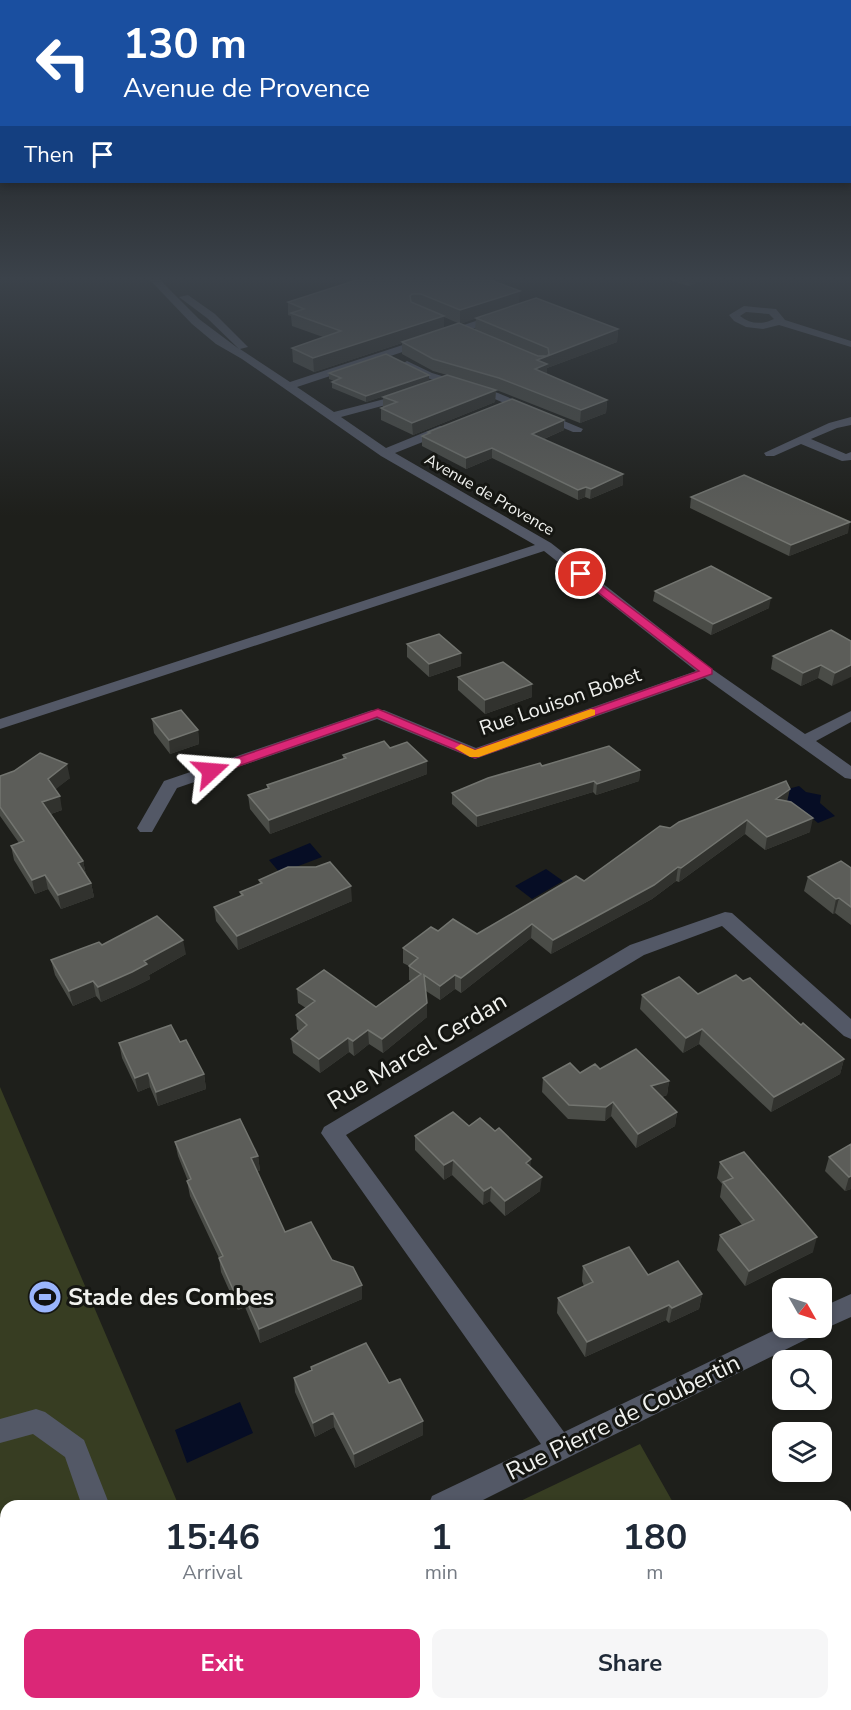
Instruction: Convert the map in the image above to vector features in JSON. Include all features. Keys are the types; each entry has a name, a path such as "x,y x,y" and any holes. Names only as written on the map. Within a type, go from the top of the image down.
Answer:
{"street":[{"name":"Avenue de Provence","path":"244,357 385,453 546,546 707,672 851,774"},
{"path":"289,386 378,357"},
{"path":"392,357 417,370 513,402 577,429"},
{"path":"333,416 394,400 448,380"},
{"path":"491,411 513,402"},
{"path":"770,453 834,425 851,421"},
{"path":"385,453 459,423"},
{"path":"800,439 846,458 851,456"},
{"path":"0,724 546,546"},
{"name":"Rue Louison Bobet","path":"146,828 170,785 378,713 475,754 707,672"},
{"path":"806,740 851,716"},
{"name":"Rue Marcel Cerdan","path":"560,1448 332,1133 637,950 725,918 851,1031"},
{"path":"832,1314 851,1305"},
{"name":"Rue Pierre de Coubertin","path":"454,1500 784,1338"},
{"path":"0,1431 36,1421 75,1449 94,1500"}],"green space":[{"name":"Stade des Combes","path":"0,1087 176,1500 0,1500"},
{"path":"640,1444 672,1500 523,1500"}],"water":[{"path":"799,786 806,792 821,795 820,803 835,816 818,823 800,808 786,806 788,789"},
{"path":"310,843 322,857 280,873 269,860"},
{"path":"546,869 563,881 532,899 515,886"},
{"path":"240,1402 253,1433 187,1463 175,1430"}],"building":[{"path":"378,357 392,357 429,375 366,396 332,382 341,378 329,373"},
{"path":"429,357 545,357 537,360 547,364 535,369 607,400 581,410 499,378"},
{"path":"447,375 496,390 412,423 381,408 397,402 383,397"},
{"path":"512,399 564,420 532,434 623,474 591,489 586,487 578,490 492,448 466,458 422,436"},
{"path":"744,475 850,522 791,545 691,497"},
{"path":"711,566 771,598 713,624 655,591"},
{"path":"831,630 851,641 851,665 835,673 821,665 803,673 773,656"},
{"path":"439,634 461,653 429,664 407,644"},
{"path":"503,662 532,684 485,700 458,677"},
{"path":"181,710 198,730 169,740 152,719"},
{"path":"384,741 390,748 407,742 427,761 269,820 248,795 269,788 267,785 346,758 343,755"},
{"path":"609,746 640,770 597,784 594,781 477,816 452,793 488,778 540,763 542,766"},
{"path":"40,753 67,764 48,779 60,796 42,802 83,861 78,863 91,883 58,895 45,875 32,880 11,846 24,841 0,807 0,776 14,771"},
{"path":"786,781 790,789 776,799 791,802 813,818 767,837 747,820 654,885 553,940 532,924 461,978 455,975 440,986 424,975 427,1003 382,1039 368,1030 353,1041 348,1038 319,1059 291,1039 307,1025 296,1015 315,1001 297,989 324,970 376,1007 421,974 409,966 418,958 403,948 431,927 438,931 453,919 477,934 576,876 584,881 660,826 670,828 679,822"},
{"path":"841,861 851,868 851,907 839,898 836,899 808,877"},
{"path":"330,862 351,886 237,936 214,907 243,895 240,892 262,883 259,880 288,867 316,867"},
{"path":"157,916 183,940 144,961 147,964 132,972 98,987 93,981 69,991 51,960 99,942 102,945"},
{"path":"736,975 743,981 750,978 801,1025 803,1023 844,1059 774,1097 702,1029 686,1038 642,995 679,977 698,994"},
{"path":"171,1025 180,1042 186,1040 204,1074 156,1092 148,1073 135,1078 119,1043"},
{"path":"636,1049 669,1081 651,1086 677,1112 638,1134 613,1102 606,1107 569,1105 543,1078 570,1063 580,1073 595,1064 600,1069"},
{"path":"453,1112 469,1126 480,1118 495,1131 499,1128 531,1159 526,1163 542,1177 505,1201 491,1187 484,1191 453,1160 444,1165 415,1136"},
{"path":"240,1119 258,1156 251,1158 285,1232 311,1222 332,1260 353,1267 362,1285 259,1329 243,1293 236,1296 219,1258 223,1256 187,1181 191,1179 175,1142"},
{"path":"851,1144 851,1176 849,1177 829,1157"},
{"path":"744,1152 817,1237 749,1271 720,1235 754,1220 723,1182 733,1178 720,1162"},
{"path":"629,1247 648,1275 678,1261 702,1294 672,1308 669,1305 587,1342 558,1298 593,1282 583,1266"},
{"path":"366,1343 389,1383 400,1379 423,1421 354,1454 333,1413 313,1423 294,1378 312,1370 311,1367"}],"slow traffic":[{"path":"461,748 475,754 591,713"}],"place":[{"name":"Stade des Combes","path":"45,1297"}],"route":[{"path":"211,771 378,713 475,754 707,672 581,574"}]}
